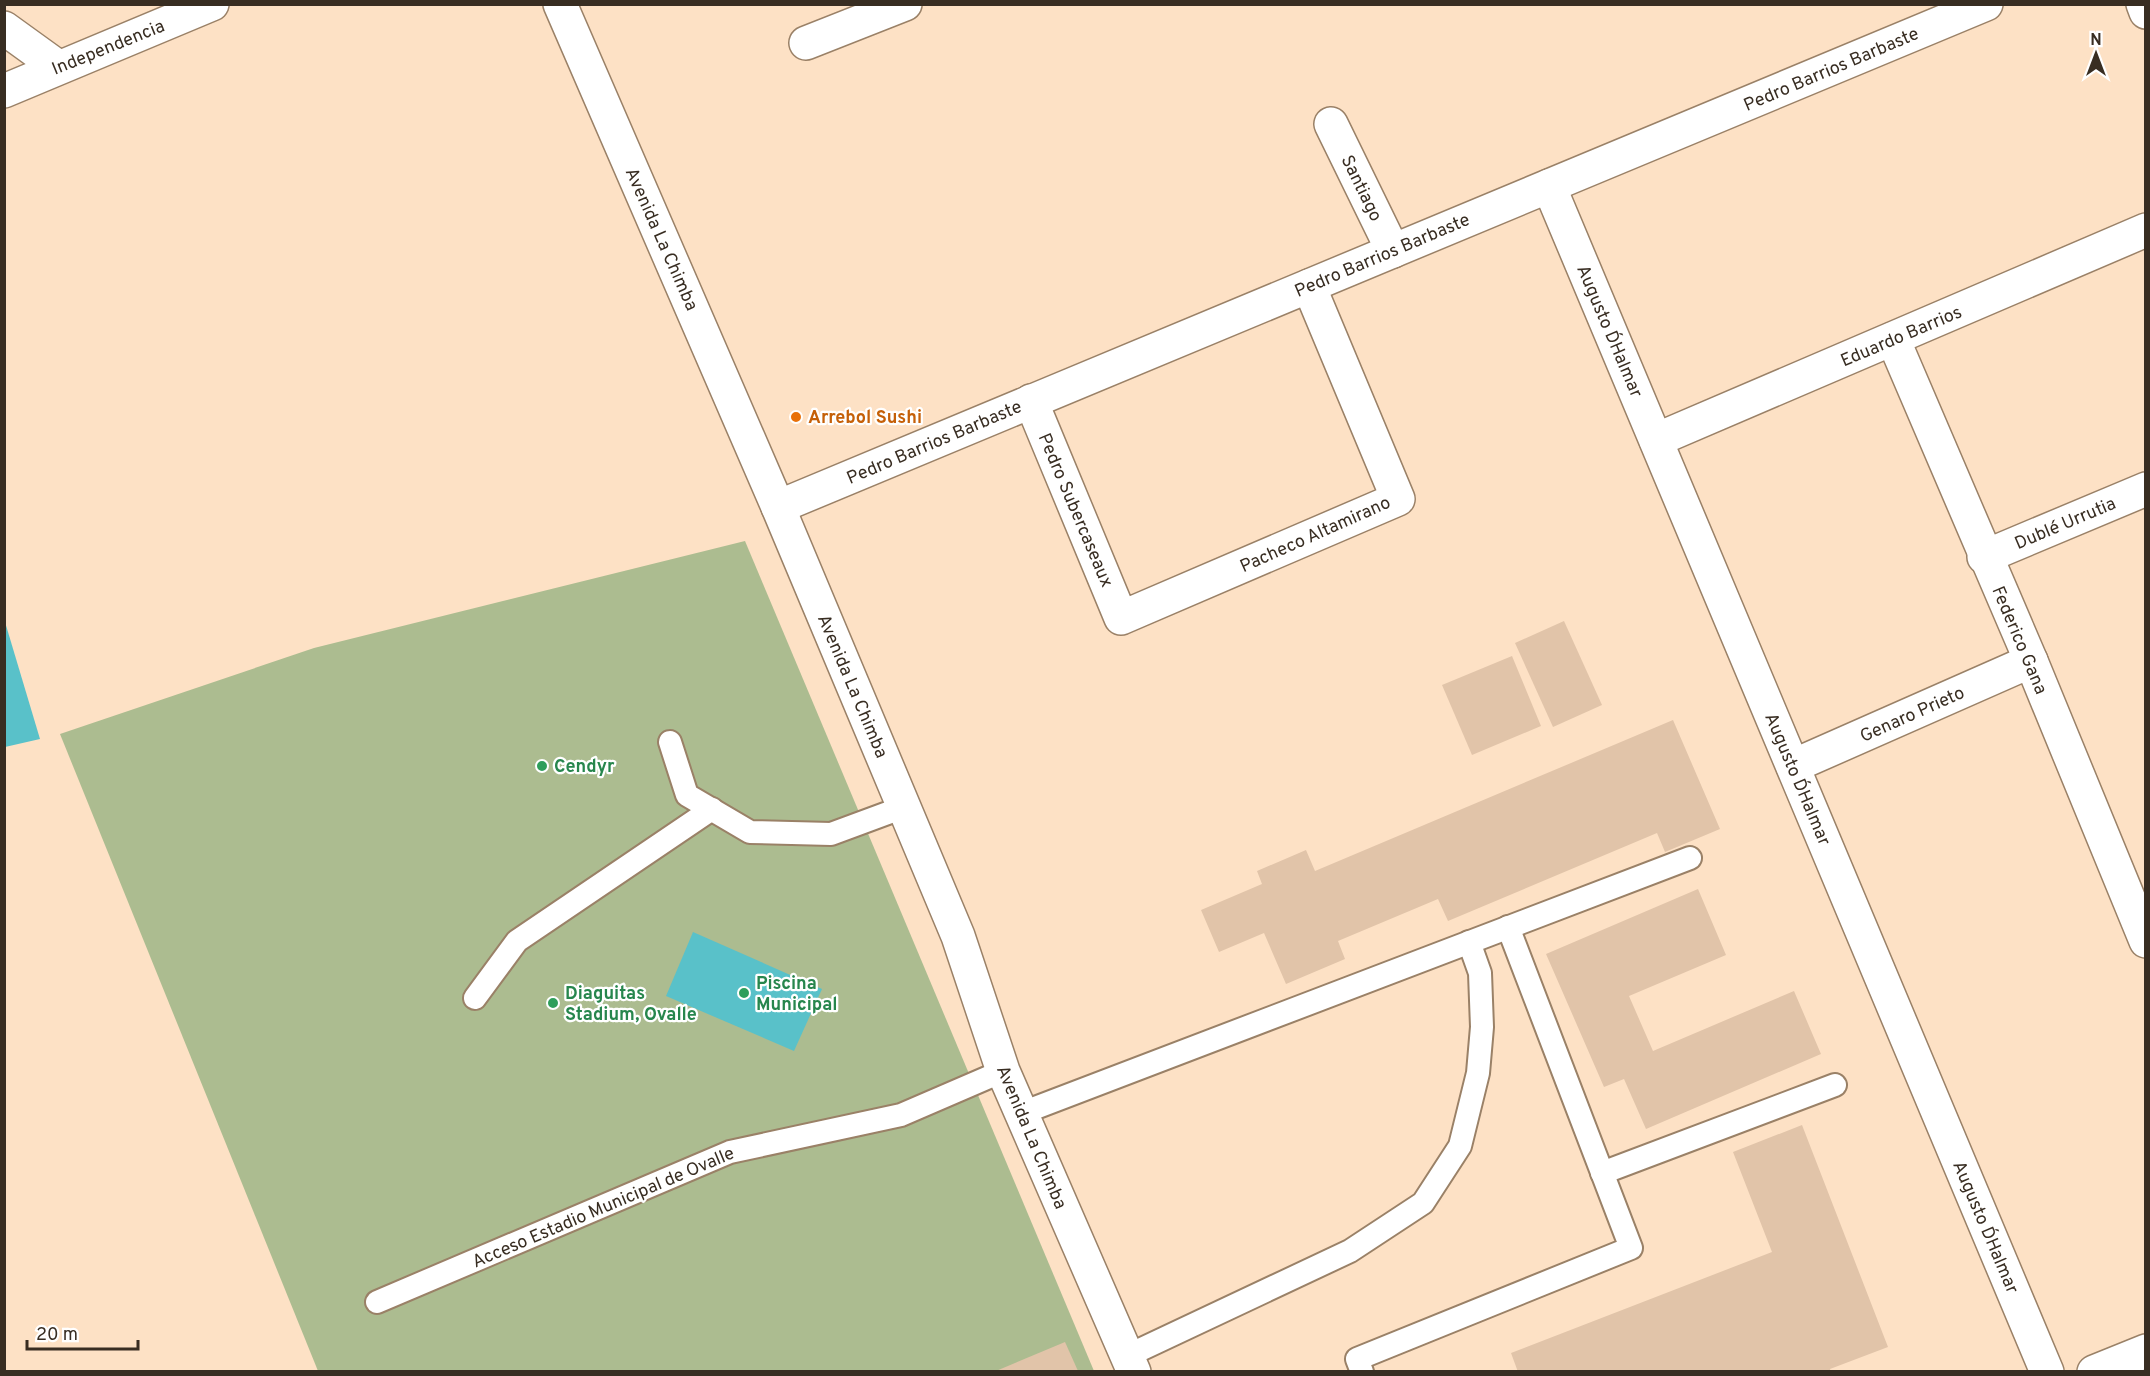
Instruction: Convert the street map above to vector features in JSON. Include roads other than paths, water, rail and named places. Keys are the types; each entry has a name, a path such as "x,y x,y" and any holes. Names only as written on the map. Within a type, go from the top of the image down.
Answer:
{"street":[{"name":"Independencia","path":"4,91 212,4"},
{"name":"Avenida La Chimba","path":"560,4 778,507 904,807 958,936 1003,1071 1130,1364"},
{"path":"806,43 905,4"},
{"name":"Pedro Barrios Barbaste","path":"778,507 1986,4"},
{"path":"2143,4 2145,12"},
{"path":"4,28 58,67"},
{"name":"Santiago","path":"1331,124 1393,251"},
{"name":"Augusto D´Halmar","path":"1549,186 2047,1371"},
{"name":"Eduardo Barrios","path":"1656,440 2145,230"},
{"name":"Pacheco Altamirano","path":"1121,618 1398,499 1309,286"},
{"name":"Federico Gana","path":"1893,339 1984,557 2031,661 2145,941"},
{"name":"Pedro Subercaseaux","path":"1031,401 1121,618"},
{"name":"Dublé Urrutia","path":"1984,557 2145,489"},
{"name":"Genaro Prieto","path":"1793,766 2031,661"},
{"path":"2094,1371 2145,1351"}],"lane":[{"path":"670,742 687,795 750,832 831,834 904,807"},
{"path":"475,998 517,941 712,809"},
{"path":"1022,1113 1690,858"},
{"path":"1362,1371 1357,1359 1631,1248 1508,927"},
{"path":"1130,1364 1350,1251 1423,1203 1460,1146 1478,1073 1482,1027 1480,973 1469,942"},
{"name":"Acceso Estadio Municipal de Ovalle","path":"377,1302 730,1152 900,1115 1003,1071"},
{"path":"1602,1173 1835,1085"}],"water":[{"path":"4,622 40,739 5,747"},
{"name":"Piscina Municipal","path":"693,932 822,989 794,1051 666,996"}],"place":[{"name":"Arrebol Sushi","path":"796,417"},
{"name":"Cendyr","path":"542,766"},
{"name":"Piscina Municipal","path":"744,993"},
{"name":"Diaguitas Stadium, Ovalle","path":"553,1003"}]}
